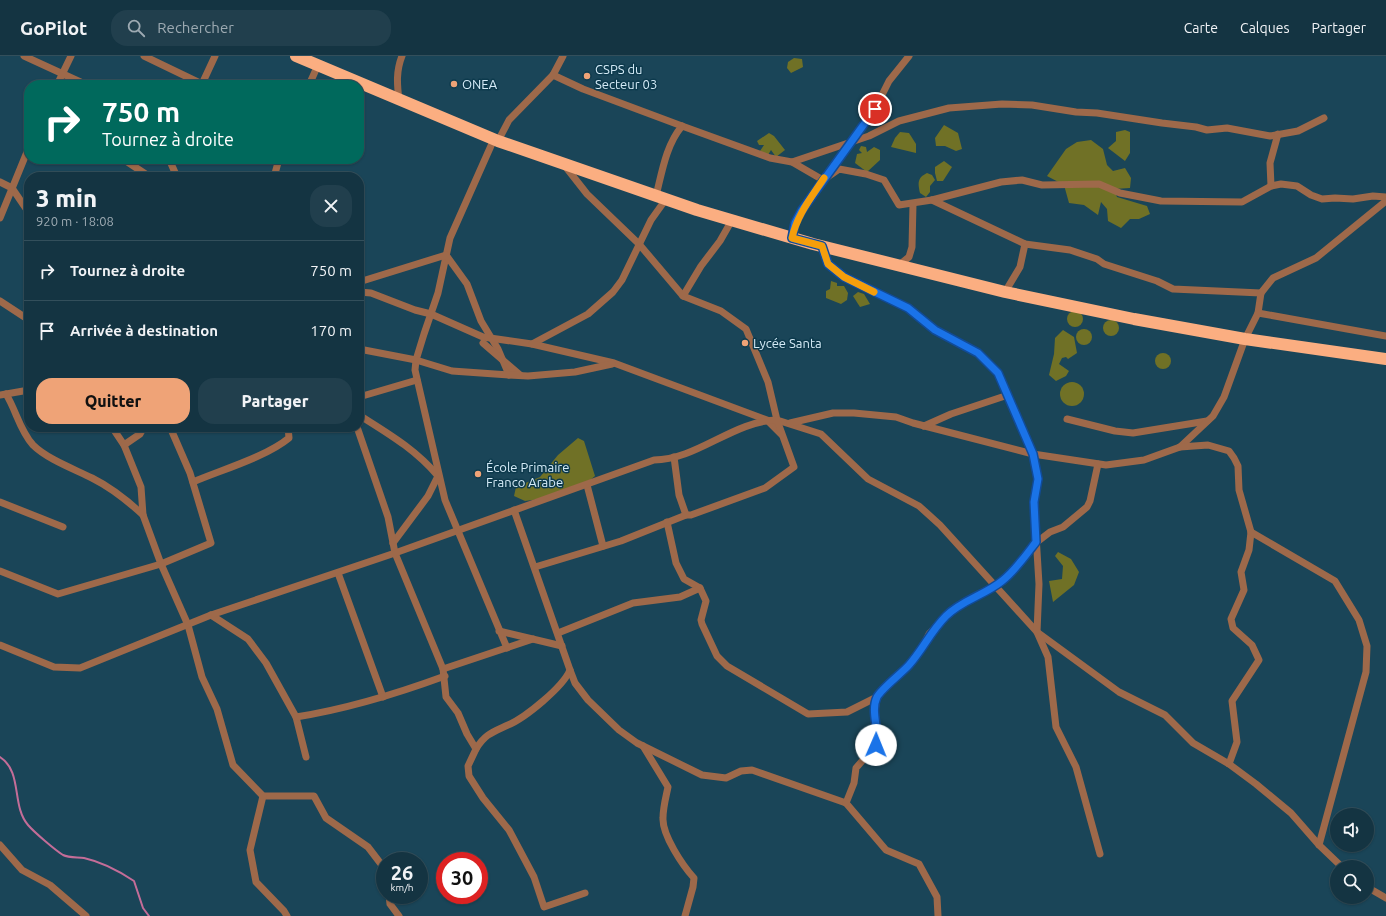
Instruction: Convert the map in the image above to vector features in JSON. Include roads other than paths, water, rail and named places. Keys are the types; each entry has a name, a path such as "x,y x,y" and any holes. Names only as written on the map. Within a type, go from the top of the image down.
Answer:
{"highway":[{"path":"296,56 353,80"},
{"path":"364,85 496,140 563,164 732,220 792,238 1005,292 1134,319 1245,339 1386,359"}],"street":[{"path":"24,56 77,80"},
{"path":"60,80 70,56"},
{"path":"144,56 192,80"},
{"path":"204,80 215,56"},
{"path":"399,100 397,83 398,66 402,56"},
{"path":"506,648 445,500 438,476 415,370 416,360 438,293 450,238 496,140 509,120 553,75 563,56"},
{"path":"792,238 795,223 802,210 875,109 889,81 909,56"},
{"path":"311,80 318,65"},
{"path":"553,75 583,89 682,126 770,158 792,162 823,180"},
{"path":"792,162 869,136 899,121 949,108 1002,104 1032,105 1076,112 1097,112 1196,127 1206,130 1227,128 1270,136 1298,131 1324,118"},
{"path":"532,344 588,314 613,292 622,280 661,197 666,157 674,135 682,126"},
{"path":"1271,186 1270,163 1278,134"},
{"path":"0,218 24,159"},
{"path":"130,164 142,172"},
{"path":"535,567 621,541 667,522 691,515 765,488 794,467 777,420 768,382 746,329 721,311 683,296 639,244 587,194 563,164"},
{"path":"823,180 839,169 866,174 884,180 899,205 932,200 1001,182 1022,180 1042,185 1099,184 1120,193 1161,201 1242,202 1271,186 1281,184 1297,186 1311,195 1322,199 1335,198 1353,200 1373,196 1386,197"},
{"path":"0,182 12,188 24,206"},
{"path":"932,200 1025,244 1070,250 1097,259 1104,264 1157,281 1173,289 1262,293"},
{"path":"1180,447 1213,416 1224,397 1245,339 1258,313 1262,293 1273,278 1316,258 1386,201"},
{"path":"898,266 909,257 912,248 913,204"},
{"path":"683,296 701,266 720,241 732,220"},
{"path":"1005,292 1020,267 1025,244"},
{"path":"822,246 828,264 844,277 908,308 935,330 978,353 998,373 1033,454 1038,479 1034,502 1039,584 1037,632 1048,657 1056,727 1076,767 1100,854"},
{"path":"364,280 446,255"},
{"path":"446,255 467,284 481,321 493,339 509,375"},
{"path":"364,292 371,293 415,310 431,314 483,337 532,344 614,363 767,420 784,436"},
{"path":"0,301 24,317"},
{"path":"1258,313 1386,336"},
{"path":"483,343 520,375"},
{"path":"364,350 416,360 452,371 509,375 575,372 614,363"},
{"path":"364,396 417,380"},
{"path":"3,395 24,391"},
{"path":"3,395 14,407 23,431 34,446 45,454 94,479 132,505 144,516"},
{"path":"924,426 950,414 1008,395"},
{"path":"790,423 833,413 896,416 924,426 1033,454 1106,465 1144,460 1180,447 1208,445 1229,451 1238,466 1239,490 1251,532 1249,550 1241,572 1244,590 1231,619 1234,628 1252,646 1259,660 1232,701 1237,742 1229,764"},
{"path":"364,418 406,445 424,459 438,476"},
{"path":"1067,419 1133,433 1207,421"},
{"path":"0,645 54,667 80,668 211,615 396,553 458,529 587,485 654,460 674,457 749,425 767,420 777,420 821,434 868,479 919,506 940,525 1037,632 1119,692 1165,714 1194,743 1229,764 1291,813 1335,860"},
{"path":"115,432 124,445 141,486 144,516 161,564 188,625 202,677 217,709 233,765 263,796 314,796 326,818 368,847 376,857"},
{"path":"124,445 141,432"},
{"path":"0,571 58,594 161,564 212,543 193,482 172,432"},
{"path":"193,482 245,461 283,443 289,438 288,432"},
{"path":"358,432 388,517 396,553 444,673 446,697 458,713 466,734 476,749"},
{"path":"674,457 679,495 686,516"},
{"path":"667,522 676,563 684,579 700,588 706,601 701,620 717,656 727,666 808,714 847,712 877,697 909,665 920,652 929,634 946,616 961,604 1003,581 1036,542 1050,532 1062,527 1087,508 1090,501 1098,464"},
{"path":"393,543 428,496 438,476"},
{"path":"587,485 597,518 603,546"},
{"path":"0,502 63,527"},
{"path":"514,510 575,683 601,713 619,730 643,746 702,775 726,778 741,771 752,770 846,803 886,850 919,864 937,897 938,916"},
{"path":"1251,532 1335,581 1359,620 1367,646 1366,672 1319,844"},
{"path":"338,573 383,698"},
{"path":"558,634 632,603 680,597 700,588"},
{"path":"211,615 248,639 266,663 296,717 306,757"},
{"path":"499,631 562,646"},
{"path":"296,717 347,708 383,698 506,648 532,639"},
{"path":"570,670 566,679 555,691 509,725 496,729 482,740 468,766 469,776 483,798 509,830 534,877 544,907 585,893"},
{"path":"846,803 854,783 856,768 876,745 878,738 875,711 877,697"},
{"path":"643,746 668,786 662,819 664,827 680,862 694,878 694,887 685,916"},
{"path":"263,796 250,850 256,882 287,916"},
{"path":"0,845 22,870 50,885 86,916"},
{"path":"1374,891 1386,898"},
{"path":"390,904 399,916"}],"waterway":[{"path":"0,757 7,763 12,771 20,808 28,825 63,855 84,858 104,864 134,881 143,908 149,916"}],"place":[{"name":"CSPS du Secteur 03","path":"587,76"},
{"name":"ONEA","path":"454,84"},
{"name":"Lycée Santa","path":"745,343"},
{"name":"École Primaire Franco Arabe","path":"478,474"}]}
